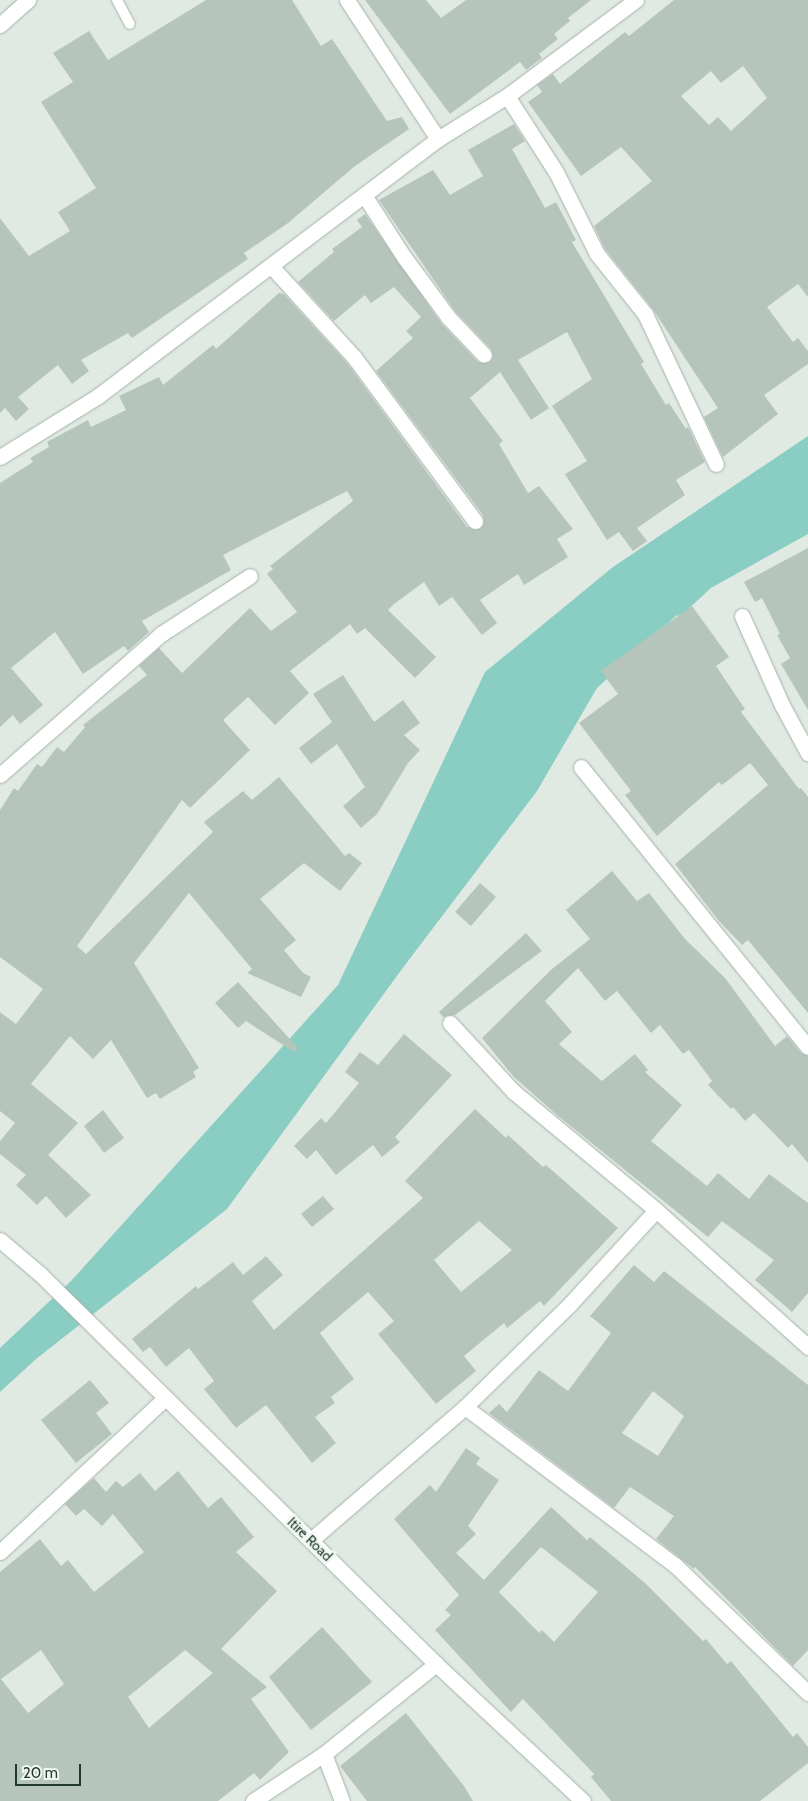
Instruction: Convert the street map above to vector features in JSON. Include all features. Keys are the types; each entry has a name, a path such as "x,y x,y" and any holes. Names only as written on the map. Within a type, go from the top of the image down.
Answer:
{"street":[{"path":"0,25 28,0"},
{"path":"347,0 438,139"},
{"path":"0,458 98,396 272,267 438,139 507,96 636,0"},
{"path":"507,96 556,172 597,254 645,314 716,464"},
{"path":"364,195 443,309 484,355"},
{"path":"272,267 354,357 475,521"},
{"path":"0,775 161,634 250,576"},
{"path":"742,616 782,705 808,753"},
{"path":"581,767 808,1047"},
{"path":"450,1022 514,1092 656,1210 808,1346"},
{"path":"311,1540 465,1407 570,1304 656,1210"},
{"name":"Itire Road","path":"0,1240 40,1274 105,1341 436,1664 583,1801"},
{"path":"0,1552 164,1399"},
{"path":"465,1407 675,1566 808,1693"},
{"path":"253,1801 324,1754 436,1664"},
{"path":"324,1754 342,1801"}],"lane":[{"path":"117,0 130,24"}],"water":[{"path":"808,436 808,534 700,594 597,688 537,791 402,969 227,1209 36,1359 0,1392 0,1348 72,1280 338,985 485,672 613,567"}],"building":[{"path":"206,0 292,0 321,46 332,39 387,121 402,117 409,129 355,166 288,223 244,253 248,259 132,338 128,333 81,360 89,371 72,384 58,365 18,397 29,409 16,421 5,408 0,413 0,218 29,256 70,231 58,212 96,188 41,102 73,82 53,53 89,31 108,60"},
{"path":"365,0 426,0 441,18 466,0 591,0 568,18 570,21 554,34 558,39 539,54 542,58 526,70 520,62 450,114"},
{"path":"674,0 808,0 808,297 798,284 767,307 793,342 798,338 808,351 808,364 764,395 778,414 723,457 704,417 718,408 652,308 605,249 594,226 652,181 621,147 581,176 528,102 542,92 537,85 553,74 560,84 625,32 629,36","holes":["743,66 767,98 731,131 718,117 709,125 681,96 711,71 721,83"]},
{"path":"514,124 525,141 512,149 545,208 556,202 576,240 572,242 644,362 641,364 666,405 669,403 686,429 688,427 705,462 676,480 685,495 637,528 647,541 633,551 619,532 607,540 565,474 587,461 552,406 592,379 567,332 518,360 549,408 531,420 500,372 470,398 503,441 499,444 528,493 539,486 573,529 557,539 568,557 524,585 518,574 480,600 497,623 482,635 452,597 439,606 424,582 394,604 388,610 436,657 415,678 365,628 357,634 350,624 290,671 309,693 275,725 248,697 223,720 250,750 190,808 182,800 77,946 86,954 213,832 204,822 243,791 252,800 279,777 345,856 349,853 362,863 340,891 304,863 260,899 296,940 284,950 303,973 311,977 301,997 247,973 252,969 189,893 134,963 199,1068 193,1072 196,1077 160,1099 156,1093 147,1098 111,1040 93,1059 70,1036 31,1084 78,1123 48,1155 91,1195 66,1218 46,1196 37,1205 16,1185 26,1175 0,1154 0,1141 15,1123 0,1111 0,1012 16,1024 43,989 0,957 0,810 14,788 18,791 37,764 42,767 57,747 64,752 85,727 83,725 147,675 139,666 159,648 182,673 250,608 271,631 297,612 267,574 273,569 270,566 353,501 347,491 223,555 231,570 142,621 149,632 128,651 124,646 83,674 55,632 11,668 43,705 20,724 13,715 0,727 0,483 33,462 30,458 49,447 47,442 88,420 91,427 126,410 119,396 159,377 163,385 213,345 216,349 279,293 284,294 347,363 467,527 480,529 484,524 483,515 376,371 413,338 406,331 421,317 394,287 371,303 365,295 334,321 298,282 334,252 332,249 362,227 357,220 365,214 441,323 478,362 490,362 493,357 491,349 455,311 379,200 433,170 450,195 483,176 468,150"},
{"path":"808,548 808,710 781,664 790,658 777,635 780,634 762,598 755,602 744,582"},
{"path":"692,606 729,657 716,666 745,709 741,712 799,789 801,788 808,797 808,1013 748,940 742,945 719,921 675,864 768,785 750,763 722,785 719,782 657,836 625,795 631,791 579,723 618,694 601,671"},
{"path":"343,675 374,722 403,700 420,723 404,735 420,750 408,763 377,814 361,828 343,806 365,787 337,744 311,764 299,748 332,722 313,694"},
{"path":"612,871 637,901 649,893 685,939 725,978 775,1046 787,1036 801,1053 808,1056 808,1163 792,1144 788,1148 754,1113 745,1121 733,1107 731,1109 708,1085 712,1081 689,1050 683,1054 660,1025 651,1033 617,991 605,1001 578,968 545,1001 572,1032 559,1044 602,1081 635,1054 648,1070 645,1072 682,1105 651,1141 707,1186 718,1173 749,1199 769,1174 808,1203 808,1293 792,1312 755,1280 774,1260 722,1221 708,1237 557,1115 514,1077 482,1038 552,969 590,939 566,910"},
{"path":"480,883 496,897 471,926 455,912"},
{"path":"526,933 542,951 455,1015 443,1017 439,1012"},
{"path":"238,982 298,1048 294,1052 246,1021 238,1028 215,1003"},
{"path":"404,1034 452,1075 395,1137 400,1142 382,1157 373,1145 336,1175 316,1150 307,1159 294,1146 321,1118 326,1123 359,1083 345,1072 360,1052 378,1065"},
{"path":"475,1109 506,1138 508,1135 543,1167 546,1165 618,1228 544,1306 540,1301 507,1328 504,1323 464,1356 476,1371 436,1404 378,1334 394,1321 368,1292 320,1333 354,1379 331,1397 335,1403 315,1417 336,1443 312,1463 266,1405 236,1428 204,1389 214,1381 189,1348 166,1367 150,1347 143,1352 132,1339 196,1286 198,1289 233,1262 243,1275 266,1256 283,1275 252,1301 274,1330 423,1198 405,1181","holes":["479,1221 512,1250 461,1292 434,1260"]},
{"path":"103,1110 124,1138 104,1153 84,1126"},
{"path":"323,1196 334,1209 312,1227 301,1214"},
{"path":"634,1265 654,1282 664,1271 808,1385 808,1650 793,1666 695,1567 694,1569 656,1539 674,1516 630,1487 614,1508 489,1413 499,1404 507,1412 539,1370 568,1391 611,1333 590,1316","holes":["653,1391 684,1416 658,1456 622,1433"]},
{"path":"90,1380 109,1403 96,1413 112,1434 76,1463 41,1420"},
{"path":"466,1448 480,1458 476,1464 499,1480 468,1526 476,1534 456,1553 484,1580 551,1507 587,1540 590,1537 645,1583 703,1641 706,1639 727,1664 731,1661 793,1737 797,1733 808,1747 808,1763 760,1801 611,1801 591,1777 594,1774 523,1699 511,1712 435,1630 451,1615 445,1610 459,1595 394,1519 430,1485 436,1492","holes":["541,1547 598,1592 554,1642 542,1630 539,1633 499,1592"]},
{"path":"178,1471 208,1508 221,1497 254,1537 236,1552 277,1591 221,1649 267,1687 251,1699 289,1752 260,1780 254,1773 218,1801 0,1801 0,1572 40,1539 61,1566 68,1560 94,1592 144,1552 113,1514 102,1526 84,1509 76,1516 65,1504 94,1478 106,1492 116,1481 123,1487 140,1473 155,1491","holes":["41,1650 64,1684 28,1713 1,1679","185,1650 213,1673 149,1728 128,1697"]},
{"path":"322,1627 372,1682 311,1730 269,1677"},
{"path":"406,1713 464,1786 473,1801 367,1801 340,1766"}],"waterway":[{"path":"679,612 706,587"}]}
